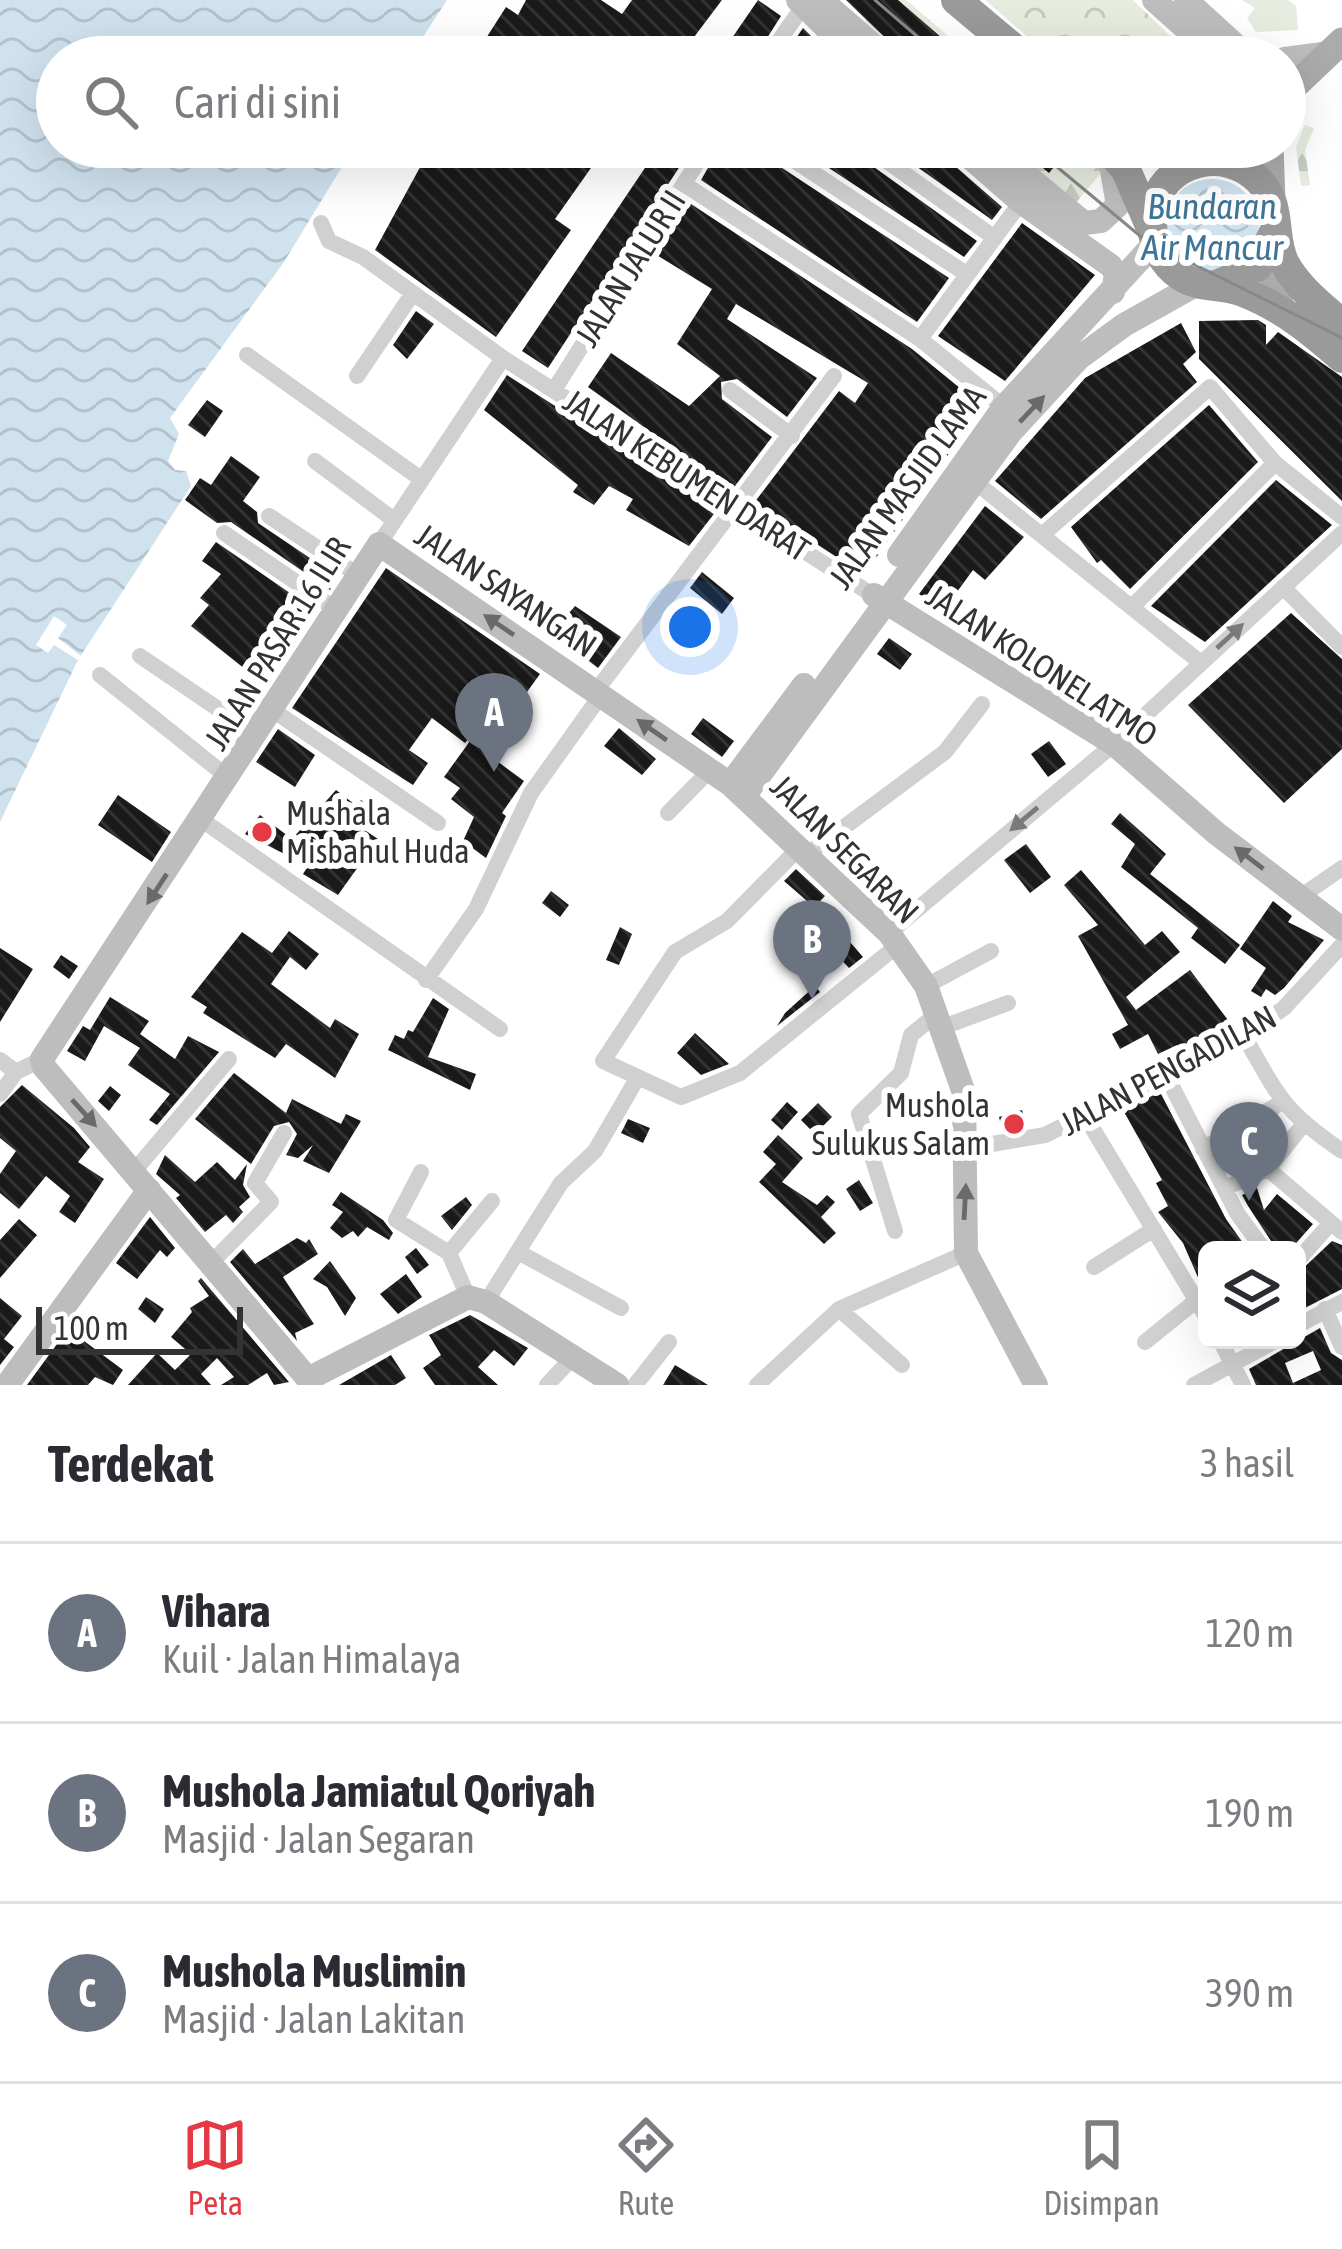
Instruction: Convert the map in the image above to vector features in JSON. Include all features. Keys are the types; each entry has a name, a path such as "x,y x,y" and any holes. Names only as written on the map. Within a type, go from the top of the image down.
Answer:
{"highway":[{"path":"933,0 982,36"},
{"path":"956,0 985,36"},
{"path":"1124,168 1172,269 1282,311 1342,358"},
{"path":"1153,236 1157,196 1166,182 1187,168"},
{"path":"1243,168 1262,184 1292,276 1342,324"},
{"path":"1209,284 1256,267 1273,216"}],"main road":[{"path":"1306,77 1336,47 1342,21"},
{"path":"1271,168 1272,274 1282,311"}],"street":[{"path":"1154,0 1194,36"},
{"path":"1186,0 1226,36"},
{"path":"807,3 829,36"},
{"path":"783,36 807,3"},
{"path":"807,3 856,36"},
{"path":"1306,54 1336,47"},
{"name":"JALAN JALUR II","path":"554,390 694,168"},
{"path":"806,168 965,273"},
{"path":"896,168 992,236"},
{"path":"982,168 1021,202 1078,230 1101,221 1118,205 1110,168"},
{"path":"1014,168 1114,269 1113,292"},
{"path":"684,184 920,339 1004,406"},
{"path":"920,339 1021,202"},
{"name":"JALAN KEBUMEN DARAT","path":"321,223 329,241 363,256 502,358 878,598"},
{"name":"JALAN MASJID LAMA","path":"728,783 790,718 878,598 1004,406 1095,330 1113,292 1153,236"},
{"path":"878,598 1079,358 1095,330 1209,284"},
{"path":"357,376 413,293"},
{"path":"247,355 421,479"},
{"name":"JALAN PASAR 16 ILIR","path":"42,1059 502,358"},
{"path":"426,980 476,909 531,793 598,693 834,376"},
{"path":"1042,535 1210,386 1276,463 1342,517"},
{"path":"730,390 792,436"},
{"path":"315,461 394,520"},
{"path":"1132,607 1276,463"},
{"path":"974,481 1201,663"},
{"path":"269,516 358,575"},
{"path":"224,533 334,608"},
{"path":"982,704 945,752 804,850 727,921 674,952 603,1058 679,1098 740,1072 1114,744 1342,533"},
{"name":"JALAN SAYANGAN","path":"379,544 598,693"},
{"path":"1283,587 1342,647"},
{"name":"JALAN KOLONEL ATMO","path":"878,598 1114,744 1342,929"},
{"path":"140,656 258,736"},
{"path":"100,675 230,779"},
{"name":"JALAN SEGARAN","path":"598,693 728,783 804,850 893,939 926,986 964,1093 966,1253 1036,1385"},
{"path":"274,711 438,823"},
{"path":"668,813 728,783"},
{"path":"202,820 500,1029"},
{"path":"1300,897 1342,868"},
{"name":"JALAN PENGADILAN","path":"968,1148 1046,1135 1244,1036 1284,1008 1342,945"},
{"path":"926,986 991,951"},
{"path":"895,1231 859,1114 901,1073 911,1035 941,1020 1008,1003"},
{"path":"1244,1036 1282,1102 1302,1126 1342,1150"},
{"path":"0,1094 16,1072 42,1059 47,1072 310,1382 405,1326 477,1299 520,1253 561,1183 590,1156 638,1077"},
{"path":"9,1381 229,1059"},
{"path":"0,1060 16,1072"},
{"path":"1166,1076 1258,1241"},
{"path":"1203,1149 1282,1102"},
{"path":"1085,1116 1198,1291"},
{"path":"1225,1188 1268,1169 1302,1126"},
{"path":"212,1263 271,1202 256,1183 284,1133"},
{"path":"1268,1169 1336,1228 1306,1253"},
{"path":"421,1172 396,1220 448,1253 477,1299 617,1385"},
{"path":"448,1253 492,1201"},
{"path":"1094,1267 1154,1229"},
{"path":"520,1253 621,1308"},
{"path":"757,1385 839,1309 966,1253"},
{"path":"1145,1342 1198,1298"},
{"path":"839,1309 902,1365"},
{"path":"1318,1314 1342,1347"},
{"path":"635,1385 669,1342"},
{"path":"1225,1349 1243,1385"},
{"path":"1194,1385 1262,1349"},
{"path":"547,1385 573,1357"}],"green space":[{"path":"882,0 906,0 948,36 881,36 865,22"},
{"path":"985,0 1133,0 1170,36 1027,36"},
{"path":"1242,0 1288,0 1296,6 1298,30 1256,32 1247,18 1255,8"},
{"path":"1306,157 1310,185 1301,186 1299,168 1306,168"},
{"path":"1033,168 1103,168 1075,204"}],"water":[{"path":"0,0 447,0 424,36 36,36 36,168 341,168 284,262 170,418 179,434 168,461 175,470 186,471 191,486 78,660 0,822"},
{"name":"Bundaran Air Mancur","path":"1212,179 1245,193 1259,226 1245,259 1212,273 1179,259 1165,226 1179,193"}],"pier":[{"path":"54,616 67,625 58,638 81,656 78,660 54,645 48,653 36,645"}],"building":[{"path":"526,0 601,0 622,14 632,0 722,0 695,36 487,36 506,7 518,15"},
{"path":"758,0 781,16 768,36 733,36"},
{"path":"846,0 898,0 940,36 883,36"},
{"path":"420,168 591,168 555,219 571,230 496,337 375,250"},
{"path":"645,168 679,168 548,368 522,351"},
{"path":"708,168 782,168 949,278 917,322 701,180"},
{"path":"829,168 875,168 977,241 964,257"},
{"path":"919,168 957,168 1002,207 992,220"},
{"path":"688,202 912,349 982,406 864,575 754,503 839,391 855,403 868,383 736,304 727,319 817,378 787,417 737,379 721,382 722,399 772,437 732,490 588,387 611,353 689,406 720,376 677,344 712,289 655,254"},
{"path":"1022,223 1095,275 1005,381 938,336"},
{"path":"416,311 434,324 407,359 393,345"},
{"path":"1258,320 1266,325 1266,345 1278,332 1342,377 1342,501 1199,359 1199,321"},
{"path":"1181,323 1196,352 1183,364 1197,382 1041,519 995,481 1085,378"},
{"path":"507,375 717,510 689,546 626,510 633,499 609,486 594,505 573,492 578,485 484,410"},
{"path":"207,400 223,411 205,437 188,425"},
{"path":"1209,405 1258,462 1130,589 1101,560 1097,563 1071,527"},
{"path":"231,456 260,477 243,501 257,512 258,523 338,577 330,590 231,522 217,523 185,500 200,478 211,485"},
{"path":"1276,480 1332,525 1205,642 1151,606"},
{"path":"985,506 1024,537 985,580 973,570 943,611 919,594"},
{"path":"216,542 316,611 256,702 239,689 250,673 191,626 209,605 200,598 221,574 202,561"},
{"path":"386,568 540,674 519,703 505,693 465,743 432,718 409,750 428,763 413,785 292,708"},
{"path":"702,572 734,598 722,614 690,588"},
{"path":"575,606 621,637 598,668 552,633"},
{"path":"1291,613 1342,659 1342,749 1284,803 1188,705"},
{"path":"889,638 912,654 900,670 877,654"},
{"path":"703,718 734,741 722,757 691,734"},
{"path":"619,728 656,759 642,775 604,746"},
{"path":"278,729 315,755 295,787 256,762"},
{"path":"470,741 524,781 502,813 506,816 486,858 463,841 474,817 451,799 460,788 444,777"},
{"path":"1049,741 1066,764 1048,777 1031,754"},
{"path":"336,790 357,806 361,800 370,806 357,825 378,839 338,895 303,874 308,866 245,834 260,815 292,839"},
{"path":"118,795 171,832 152,862 98,825"},
{"path":"1120,813 1166,854 1150,874 1240,945 1225,964 1191,938 1198,928 1121,867 1135,844 1111,824"},
{"path":"1026,844 1051,877 1030,893 1004,860"},
{"path":"796,869 825,896 814,907 784,881"},
{"path":"1081,870 1145,945 1162,931 1180,952 1126,997 1136,1010 1190,970 1231,1024 1182,1053 1177,1045 1158,1054 1148,1034 1120,1049 1112,1034 1128,1025 1078,936 1098,925 1064,885"},
{"path":"551,891 569,905 560,917 542,903"},
{"path":"1273,901 1292,916 1288,922 1324,940 1284,988 1275,995 1266,989 1261,997 1251,991 1266,968 1240,949"},
{"path":"620,927 632,934 619,965 606,960"},
{"path":"289,931 319,954 306,970 290,957 271,984 330,1028 335,1019 359,1034 335,1078 286,1044 275,1058 203,1013 207,1007 191,997 242,932 272,953"},
{"path":"850,942 863,957 849,968 836,954"},
{"path":"0,948 33,969 0,1022"},
{"path":"61,955 78,966 69,979 53,967"},
{"path":"815,986 820,992 777,1026 785,1013"},
{"path":"110,997 149,1021 140,1034 175,1059 188,1036 219,1052 157,1125 149,1120 170,1094 128,1065 140,1048 104,1026 85,1061 67,1051 83,1026 90,1030"},
{"path":"433,998 449,1009 428,1057 476,1074 470,1090 388,1050 395,1035 404,1039 408,1030 413,1032"},
{"path":"695,1033 729,1064 701,1075 677,1053"},
{"path":"234,1073 286,1113 292,1099 341,1124 346,1114 361,1121 329,1173 303,1161 313,1145 298,1158 286,1155 297,1134 289,1122 274,1126 251,1164 195,1119"},
{"path":"22,1085 74,1128 90,1147 78,1162 104,1179 75,1223 59,1212 70,1196 46,1176 19,1209 0,1193 0,1174 16,1151 0,1138 0,1107"},
{"path":"110,1086 121,1095 109,1111 98,1101"},
{"path":"1160,1092 1242,1241 1198,1241 1198,1277 1183,1243 1158,1212 1168,1206 1156,1183 1162,1180 1123,1110"},
{"path":"787,1102 798,1112 782,1130 771,1120"},
{"path":"818,1103 832,1117 815,1134 801,1120"},
{"name":"Mushola Sulukus Salam","path":"1022,1110 1027,1125 1002,1129 999,1117"},
{"path":"628,1119 650,1128 643,1143 621,1133"},
{"path":"778,1135 803,1158 782,1182 817,1205 827,1195 835,1202 821,1217 836,1233 824,1244 759,1182 776,1164 763,1152"},
{"path":"165,1155 195,1182 217,1162 235,1180 247,1164 243,1185 250,1197 239,1207 243,1212 233,1223 226,1215 205,1232 176,1198 180,1195 156,1174"},
{"path":"859,1180 873,1203 860,1211 846,1189"},
{"path":"1257,1188 1264,1210 1277,1194 1313,1224 1298,1241 1271,1241 1242,1195"},
{"path":"341,1192 383,1220 393,1233 389,1240 367,1227 358,1237 353,1231 342,1238 330,1228 343,1212 332,1205"},
{"path":"466,1197 472,1205 452,1230 441,1216"},
{"path":"150,1217 175,1248 167,1257 160,1250 137,1279 116,1263"},
{"path":"19,1219 37,1235 0,1278 0,1240"},
{"path":"297,1238 306,1243 309,1239 318,1254 283,1277 314,1324 295,1333 297,1341 230,1262 243,1249 255,1264"},
{"path":"1332,1241 1342,1245 1342,1289 1306,1307 1306,1266"},
{"path":"416,1248 429,1265 417,1274 405,1257"},
{"path":"330,1261 356,1298 345,1316 327,1287 313,1279"},
{"path":"406,1274 422,1297 398,1314 380,1294"},
{"path":"201,1278 289,1382 274,1385 267,1373 248,1385 221,1385 234,1377 217,1358 201,1374 211,1385 128,1385 157,1353 175,1370 191,1354 171,1337 192,1312 190,1308 209,1296 198,1281"},
{"path":"146,1297 164,1309 155,1323 138,1309"},
{"path":"0,1298 22,1316 4,1339 14,1347 0,1365"},
{"path":"470,1315 528,1348 514,1366 494,1350 478,1367 498,1385 435,1385 423,1368 441,1355 429,1335"},
{"path":"1320,1328 1331,1353 1342,1360 1342,1385 1256,1385 1249,1369 1284,1349 1306,1349 1306,1336","holes":["1313,1351 1321,1370 1293,1383 1285,1363"]},
{"path":"68,1329 123,1370 113,1385 95,1377 88,1385 27,1385"},
{"path":"391,1355 406,1378 395,1385 339,1385"},
{"path":"675,1365 708,1385 663,1385"}],"tram line":[{"path":"875,0 917,36"},
{"path":"1058,168 1145,240 1342,338"}],"place":[{"name":"Vihara","path":"494,772"},
{"name":"Mushala Misbahul Huda","path":"262,832"},
{"name":"Mushola Jamiatul Qoriyah","path":"812,999"},
{"name":"Mushola Sulukus Salam","path":"1014,1124"},
{"name":"Mushola Muslimin","path":"1249,1201"}]}
